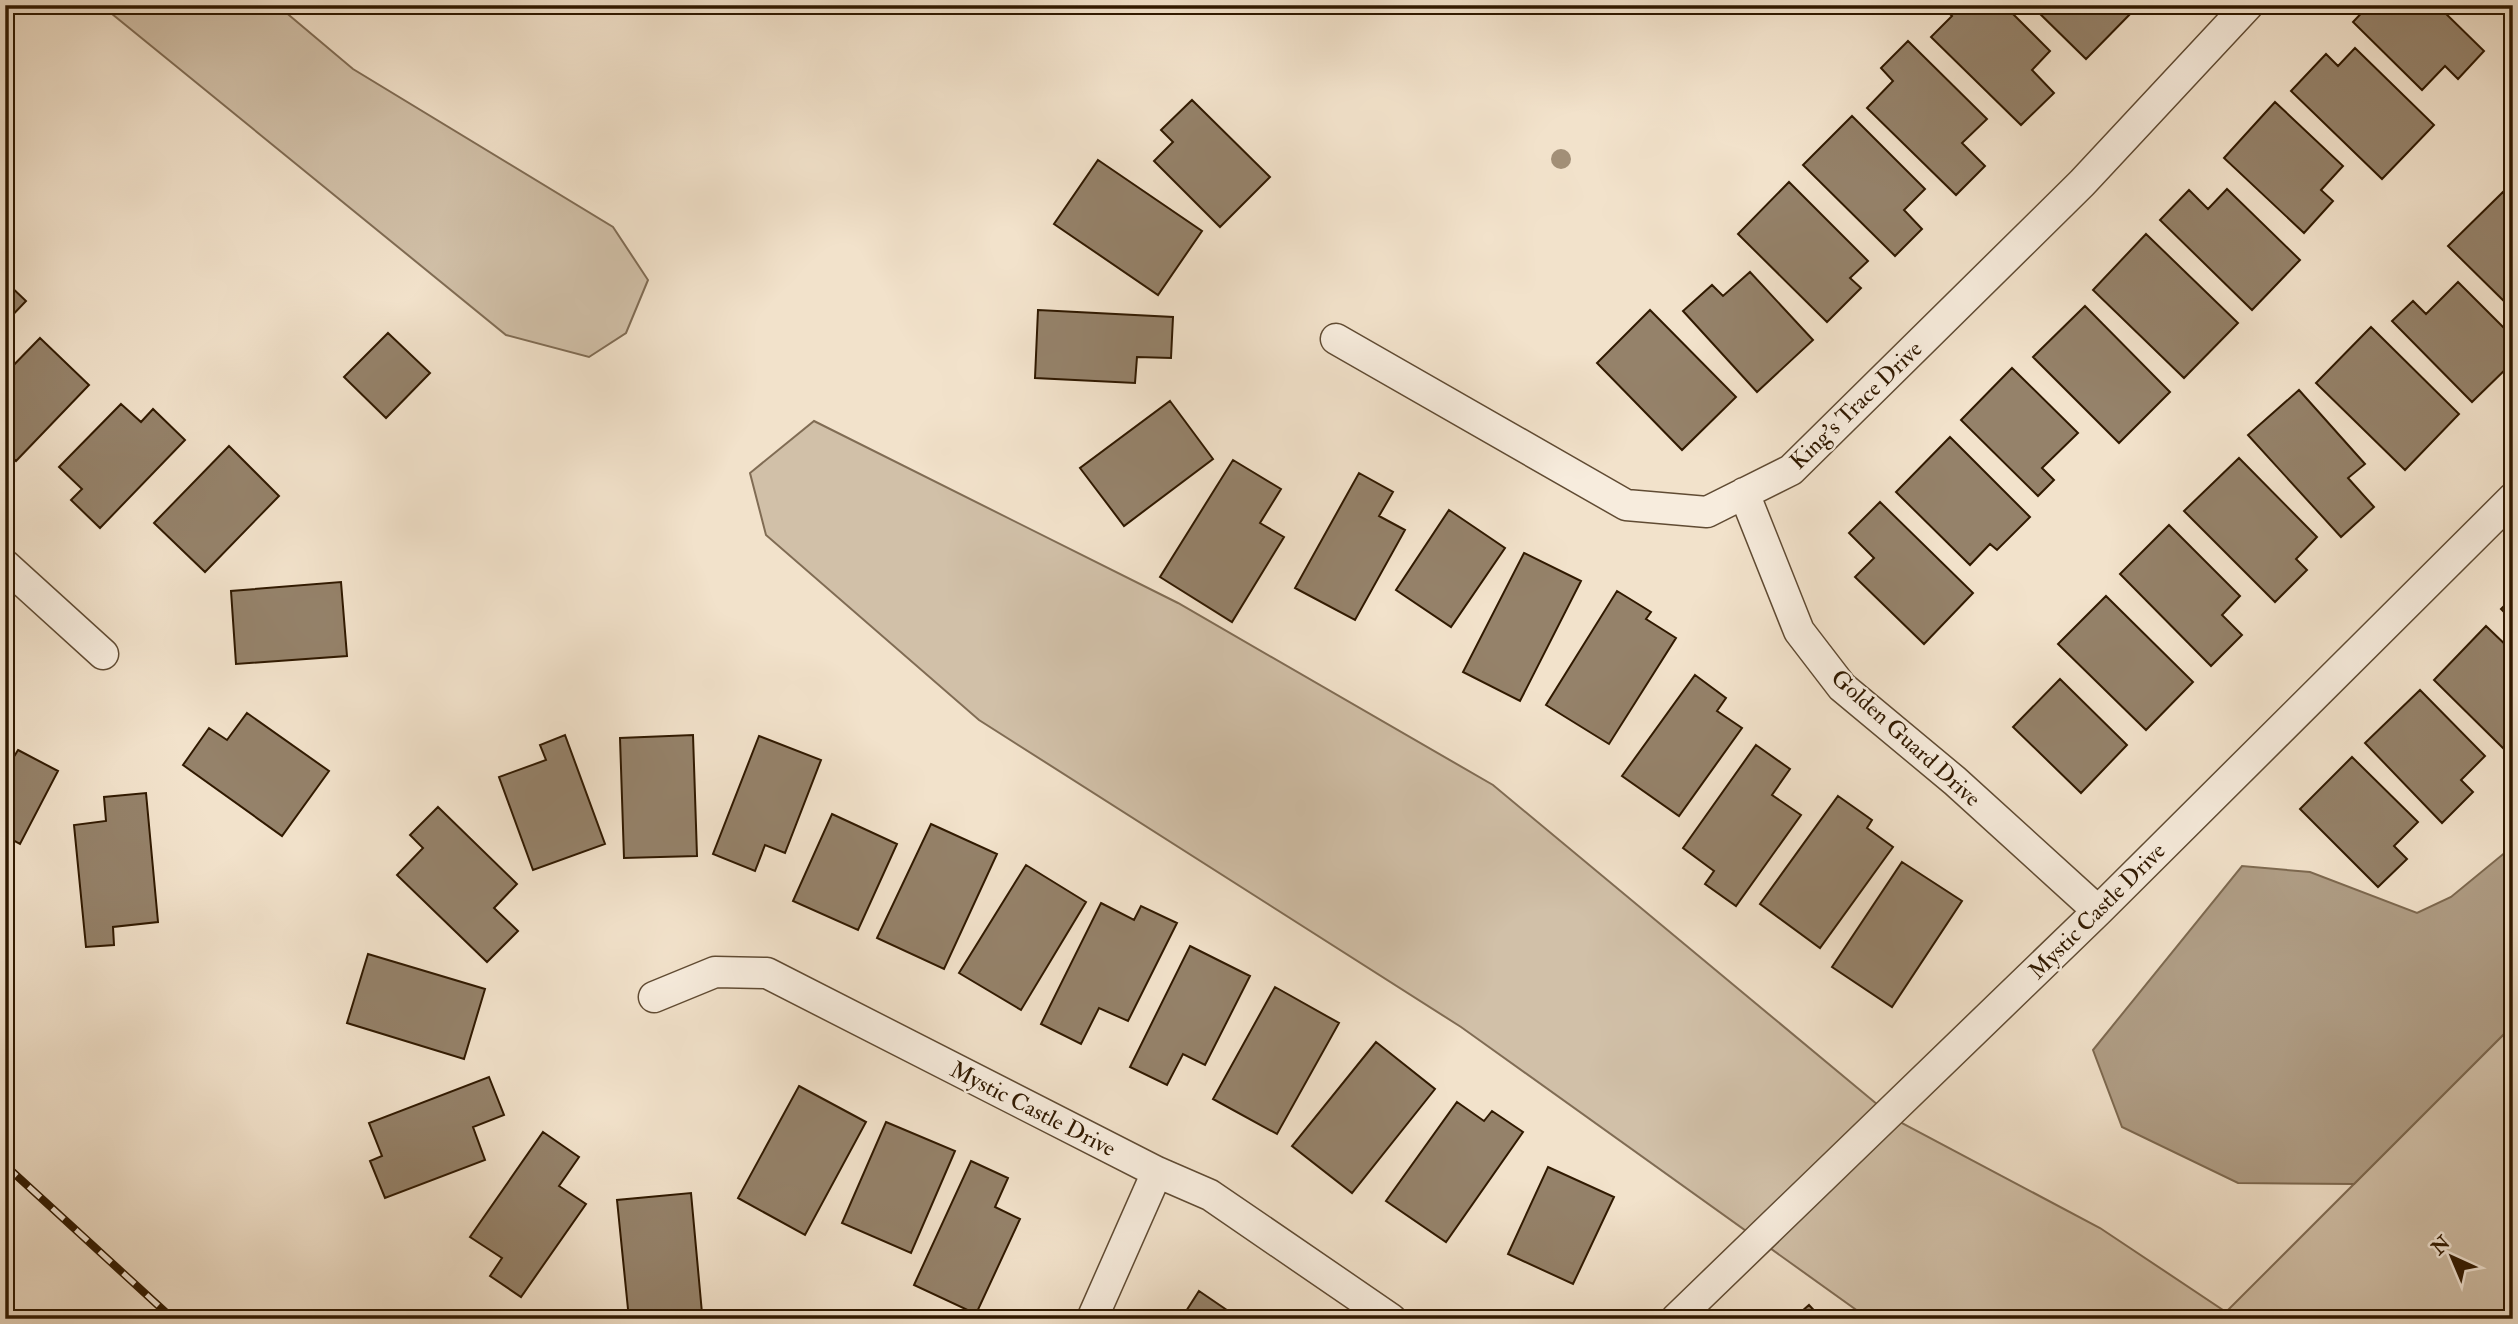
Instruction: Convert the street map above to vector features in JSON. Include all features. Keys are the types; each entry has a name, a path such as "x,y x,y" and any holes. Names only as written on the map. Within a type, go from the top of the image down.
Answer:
{"street":[{"name":"King's Trace Drive","path":"1336,339 1626,505 1707,512 1791,470 2082,183 2248,5"},
{"name":"Golden Guard Drive","path":"1744,493 1799,631 1842,687 1955,781 2098,911"},
{"name":"Mystic Castle Drive","path":"1676,1319 2098,911 2513,498"},
{"path":"5,565 103,653"},
{"name":"Mystic Castle Drive","path":"654,997 715,972 767,973 1157,1172 1210,1195 1391,1319"},
{"path":"1092,1319 1157,1172"}],"shaded area":[{"path":"101,5 277,5 353,69 613,227 648,280 626,333 589,357 506,335"},
{"path":"814,421 1178,603 1493,785 1896,1120 2100,1228 2226,1312 2513,1025 2513,1319 1869,1319 1461,1027 979,720 766,535 750,473"},
{"path":"2513,846 2513,1025 2354,1184 2238,1183 2122,1127 2093,1050 2242,866 2310,872 2417,913 2451,897"}],"building":[{"path":"1949,5 2004,5 2050,51 2032,70 2054,93 2021,125 1931,37 1952,16 1945,9"},
{"path":"2031,5 2136,5 2137,7 2086,59"},
{"path":"2369,5 2437,5 2484,51 2458,79 2445,66 2422,90 2353,22"},
{"path":"1908,41 1987,119 1962,143 1985,166 1956,195 1867,108 1893,81 1881,68"},
{"path":"2355,48 2434,125 2382,179 2291,91 2326,54 2338,66"},
{"path":"1192,100 1270,177 1220,227 1154,161 1173,142 1161,130"},
{"path":"2275,102 2343,166 2321,190 2333,201 2304,233 2224,158"},
{"path":"1852,116 1925,189 1904,210 1922,229 1895,256 1803,165"},
{"path":"1098,160 1202,231 1158,295 1054,224"},
{"path":"1789,182 1868,261 1850,278 1861,288 1827,322 1738,234"},
{"path":"2227,189 2300,260 2252,310 2160,220 2189,190 2208,209"},
{"path":"2503,192 2513,202 2513,310 2448,246"},
{"path":"2146,234 2238,323 2184,378 2093,290"},
{"path":"1750,272 1813,340 1757,392 1683,311 1712,285 1723,296"},
{"path":"5,281 26,301 5,323"},
{"path":"2458,282 2513,337 2513,362 2472,402 2392,321 2413,301 2426,314"},
{"path":"2085,306 2170,392 2119,443 2033,357"},
{"path":"1038,310 1173,317 1171,358 1137,357 1135,383 1035,378"},
{"path":"1650,310 1736,397 1682,450 1597,363"},
{"path":"2371,327 2459,414 2405,470 2316,383"},
{"path":"388,333 430,373 386,418 344,377"},
{"path":"40,338 89,385 16,461 5,451 5,374"},
{"path":"2012,368 2078,433 2042,468 2054,480 2038,496 1961,420"},
{"path":"2299,390 2365,464 2348,478 2374,507 2341,537 2248,435"},
{"path":"1170,401 1213,459 1124,526 1080,468"},
{"path":"121,404 141,422 153,409 185,440 100,528 71,500 82,489 59,467"},
{"path":"1950,437 2030,517 1997,550 1990,544 1970,565 1896,492"},
{"path":"229,446 279,496 205,572 154,523"},
{"path":"2239,458 2317,537 2296,559 2307,570 2275,602 2184,511"},
{"path":"1233,460 1281,489 1260,523 1284,537 1232,622 1160,577"},
{"path":"1359,473 1393,492 1379,516 1405,530 1355,620 1295,588"},
{"path":"1880,502 1973,593 1924,644 1855,577 1874,558 1849,533"},
{"path":"1449,510 1505,548 1451,627 1396,590"},
{"path":"2169,525 2240,596 2222,615 2242,635 2211,666 2120,574"},
{"path":"1524,553 1581,581 1520,701 1463,672"},
{"path":"341,582 347,656 236,664 231,591"},
{"path":"1617,591 1651,612 1646,619 1676,638 1609,744 1546,705"},
{"path":"2106,596 2193,682 2146,730 2058,644"},
{"path":"2513,597 2513,621 2501,609"},
{"path":"2486,626 2513,652 2513,744 2506,751 2434,680"},
{"path":"1695,675 1726,698 1717,711 1742,728 1679,816 1622,776"},
{"path":"2060,679 2127,745 2081,793 2013,727"},
{"path":"2420,690 2485,756 2461,780 2473,792 2442,823 2365,743"},
{"path":"247,713 329,771 282,836 183,765 209,728 227,740"},
{"path":"565,735 605,844 533,870 499,777 546,760 540,745"},
{"path":"693,735 697,856 624,858 620,738"},
{"path":"759,736 821,760 785,853 765,845 755,871 713,854"},
{"path":"1756,745 1790,769 1772,795 1801,815 1736,906 1705,884 1714,871 1683,848"},
{"path":"18,750 58,771 20,844 5,836 5,763 9,765"},
{"path":"2352,757 2418,822 2394,846 2407,859 2378,887 2300,809"},
{"path":"146,793 158,922 113,927 114,945 86,947 74,825 106,821 104,797"},
{"path":"1838,796 1872,820 1867,828 1893,847 1820,948 1760,904"},
{"path":"438,807 517,884 494,908 518,931 487,962 397,875 423,848 410,835"},
{"path":"832,814 897,844 858,930 793,901"},
{"path":"931,824 997,854 944,969 877,938"},
{"path":"1902,862 1962,901 1892,1007 1832,967"},
{"path":"1026,865 1086,902 1021,1010 959,973"},
{"path":"1101,903 1134,920 1141,906 1177,923 1128,1021 1099,1008 1081,1044 1041,1024"},
{"path":"1190,946 1250,976 1205,1065 1183,1054 1167,1085 1130,1067"},
{"path":"368,954 485,989 464,1059 347,1023"},
{"path":"1275,987 1339,1023 1277,1134 1213,1099"},
{"path":"1376,1042 1435,1089 1352,1193 1292,1146"},
{"path":"489,1077 504,1115 473,1127 485,1160 385,1198 370,1161 382,1156 369,1123"},
{"path":"799,1086 866,1122 805,1235 738,1198"},
{"path":"1457,1102 1484,1121 1492,1111 1523,1132 1446,1242 1386,1201"},
{"path":"886,1122 955,1151 911,1253 842,1223"},
{"path":"543,1132 579,1157 559,1186 586,1204 521,1297 490,1276 502,1258 470,1237"},
{"path":"971,1161 1008,1178 995,1207 1020,1219 976,1314 914,1285"},
{"path":"1548,1167 1614,1197 1573,1284 1508,1254"},
{"path":"691,1193 702,1313 629,1319 617,1200"},
{"path":"1199,1291 1240,1319 1181,1319"},
{"path":"1809,1305 1822,1319 1793,1319"}],"railway":[{"path":"5,1165 173,1319"}]}
